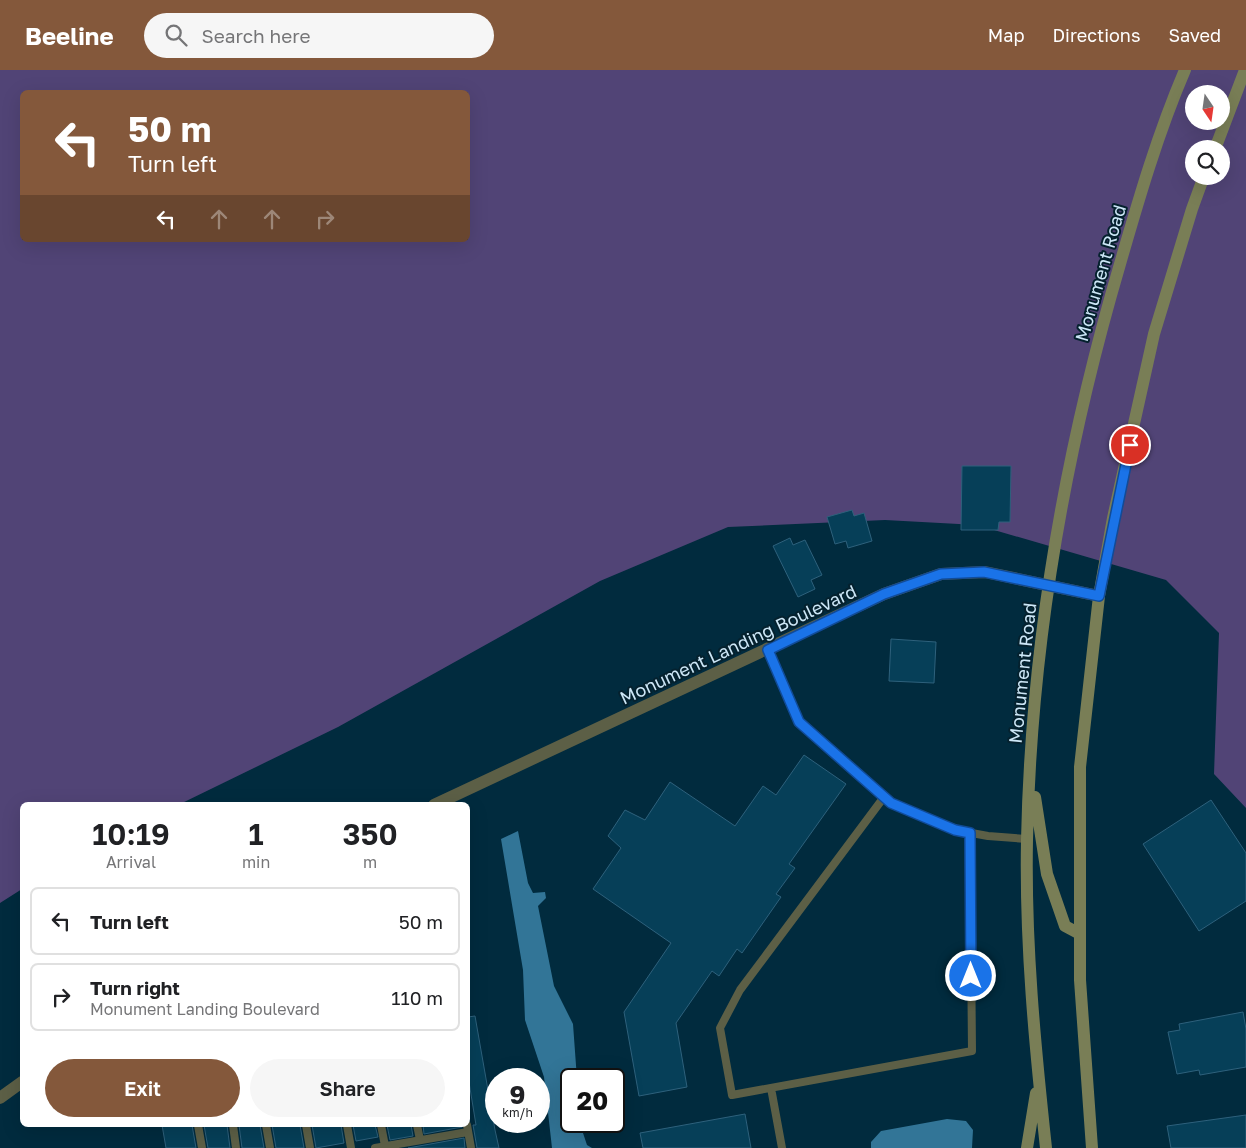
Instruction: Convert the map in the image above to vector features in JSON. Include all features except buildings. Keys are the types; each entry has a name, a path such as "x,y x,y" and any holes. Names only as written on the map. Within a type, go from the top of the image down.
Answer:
{"main road":[{"name":"Monument Road","path":"1046,1148 1038,1075 1028,945 1027,838 1030,765 1048,586 1059,512 1073,444 1103,321 1137,205 1171,103 1185,70"},
{"path":"1218,140 1245,70"},
{"path":"1092,1148 1082,1026 1080,767 1099,596 1113,518 1154,334 1201,185"},
{"path":"1030,765 1047,874 1066,926 1080,934"},
{"path":"1027,1148 1038,1075"}],"street":[{"name":"Monument Landing Boulevard","path":"440,802 884,594 941,574 984,572 1099,596"},
{"path":"0,1098 20,1083"}],"lane":[{"path":"768,650 799,722 891,803 955,830 1027,838"},
{"path":"884,797 740,990 720,1028 732,1095 972,1051 970,833"},
{"path":"771,1088 782,1148"},
{"path":"198,1127 202,1148"},
{"path":"233,1127 236,1148"},
{"path":"266,1127 270,1148"},
{"path":"306,1127 310,1148"},
{"path":"347,1127 351,1148"},
{"path":"381,1127 385,1146"},
{"path":"417,1127 420,1140"},
{"path":"374,1148 420,1140 467,1128 471,1148"}],"shaded area":[{"path":"0,70 1246,70 1246,808 1214,774 1219,633 1166,580 977,525 885,520 728,527 600,581 338,727 184,802 20,802 20,890 0,903"}],"water":[{"path":"518,831 528,883 533,893 545,892 546,898 538,906 554,986 573,1024 576,1068 560,1068 560,1133 583,1133 587,1145 592,1148 552,1148 550,1130 550,1068 541,1068 525,1020 523,970 501,839"},
{"path":"947,1119 966,1121 973,1130 972,1148 871,1148 871,1142 881,1131"}],"route":[{"path":"971,976 970,833 955,830 891,803 843,762 799,722 768,650 884,594 941,574 984,572 1099,596 1113,518 1130,445"}]}
